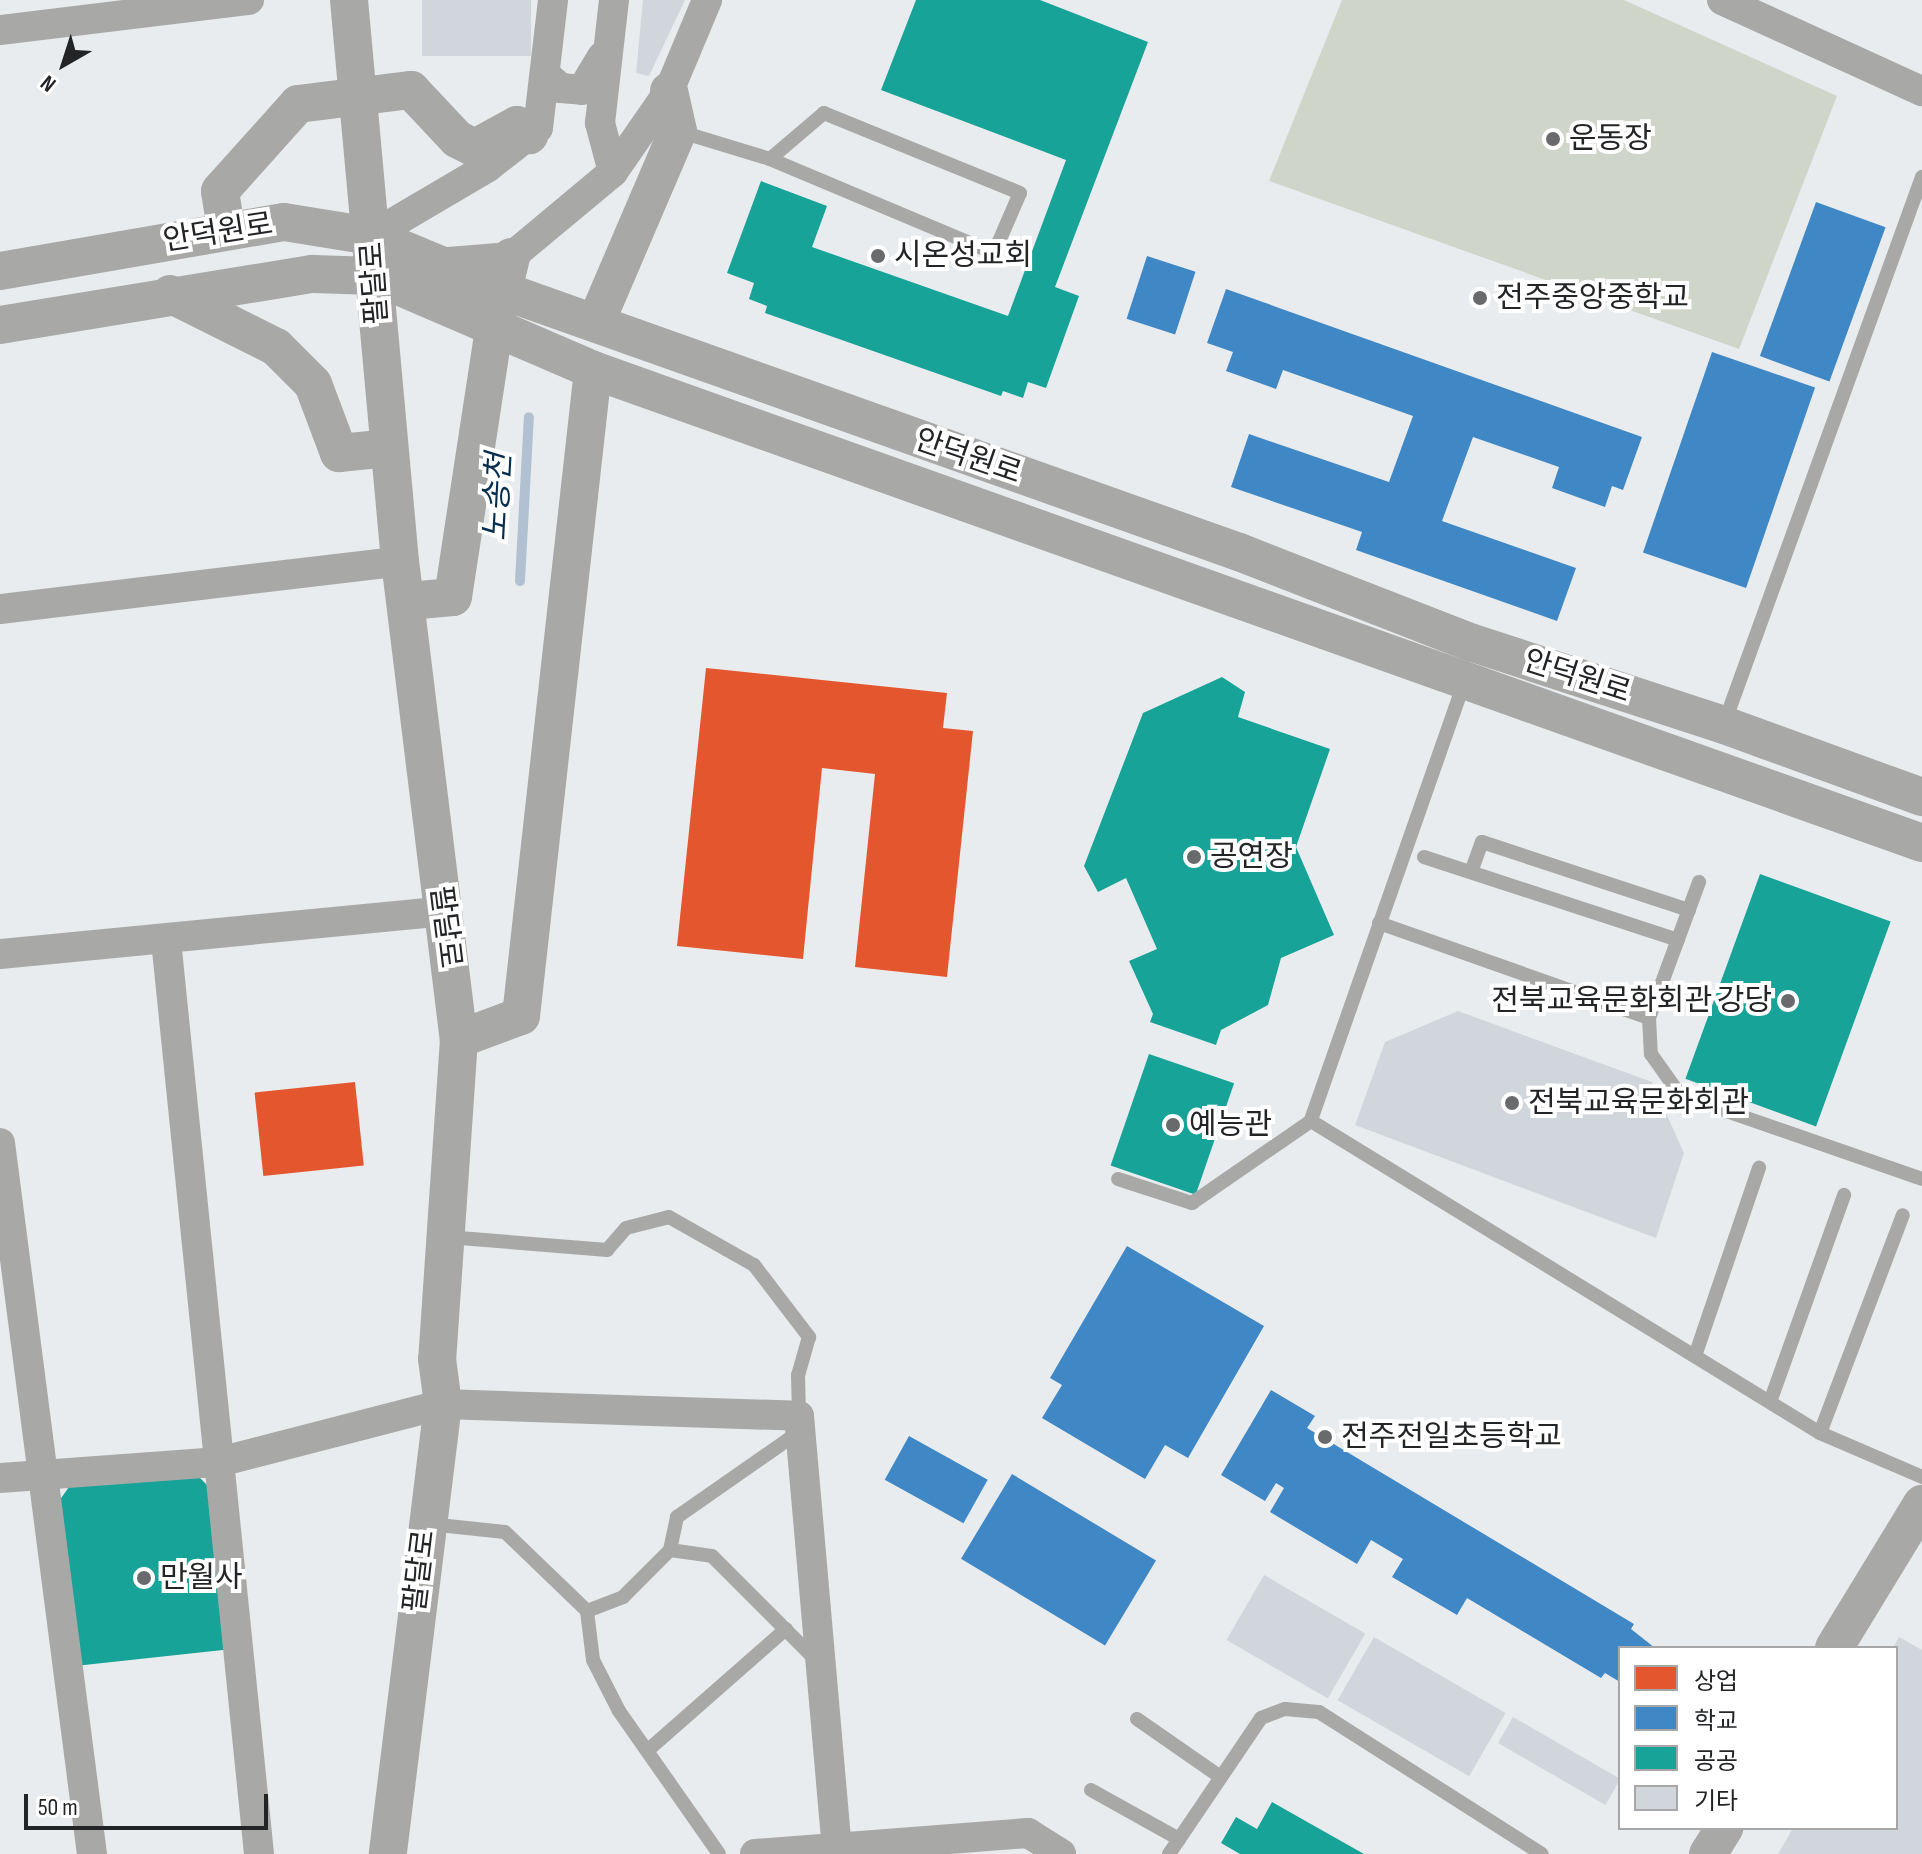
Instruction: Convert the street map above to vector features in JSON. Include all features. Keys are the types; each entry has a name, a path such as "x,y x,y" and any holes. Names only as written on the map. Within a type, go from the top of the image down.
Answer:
{"street":[{"path":"0,30 249,0"},
{"name":"팔달로","path":"349,0 400,561 408,601 459,1039 437,1359 443,1404 425,1524 388,1854"},
{"path":"371,236 488,167 538,128 547,76 553,0"},
{"path":"613,172 600,123 614,0"},
{"path":"408,601 453,597 494,328 506,273 613,172 669,91 707,0"},
{"path":"1722,0 1752,7 1922,91"},
{"path":"547,76 561,88 582,90 609,44"},
{"path":"226,229 220,191 298,104 411,90 457,139 475,148 517,125 529,135"},
{"path":"596,322 678,131 669,91"},
{"name":"안덕원로","path":"0,271 226,229 284,222 371,236 434,263 506,273 596,322 1239,552 1473,643 1724,725 1922,797"},
{"path":"0,325 170,294 313,274 375,276 434,263"},
{"name":"안덕원로","path":"375,276 593,370 1463,684 1922,843"},
{"path":"170,294 276,347 313,384 339,453 389,448"},
{"path":"459,1039 521,1016 593,370"},
{"path":"0,609 400,561"},
{"path":"0,954 443,911"},
{"path":"166,940 259,1854"},
{"path":"0,1143 92,1854"},
{"path":"0,1478 219,1462 443,1404 800,1424 836,1851"},
{"path":"1835,1646 1922,1504"},
{"path":"1708,1854 1723,1830"},
{"path":"755,1854 836,1851 1028,1833 1061,1854"}],"lane":[{"path":"678,131 770,159 994,253 1020,193 824,113 770,159"},
{"path":"1724,725 1922,177"},
{"path":"1118,1179 1192,1203 1311,1121 1463,684 1473,643"},
{"path":"1471,872 1482,842 1689,910"},
{"path":"1424,857 1678,940"},
{"path":"1699,882 1649,1018 1651,1054 1680,1095 1922,1179"},
{"path":"1379,923 1649,1018"},
{"path":"1311,1121 1820,1433 1922,1477"},
{"path":"1695,1356 1759,1168"},
{"path":"1770,1402 1844,1195"},
{"path":"1820,1433 1903,1215"},
{"path":"446,1236 607,1250 626,1228 669,1217 754,1265 809,1337 798,1375 800,1424 677,1517 670,1550 623,1597 587,1611"},
{"path":"425,1524 505,1532 587,1611 593,1660 647,1751 719,1854"},
{"path":"670,1550 712,1556 820,1663"},
{"path":"647,1751 786,1629"},
{"path":"1169,1854 1261,1718 1285,1709 1319,1712 1542,1854"},
{"path":"1137,1719 1219,1776"},
{"path":"1091,1790 1179,1839"}],"shaded area":[{"name":"운동장","path":"1342,0 1624,0 1837,96 1739,349 1269,181"}],"building: 상업":[{"path":"706,668 947,693 943,728 973,731 947,977 855,967 875,774 822,768 803,959 677,946"},
{"path":"355,1082 364,1166 263,1176 255,1093"}],"building: 학교":[{"path":"1816,202 1886,227 1829,381 1760,356"},
{"path":"1147,256 1196,272 1175,335 1127,319"},
{"path":"1226,289 1642,437 1623,490 1612,486 1605,507 1552,488 1559,467 1473,437 1442,521 1576,568 1557,621 1356,550 1362,532 1231,487 1249,434 1389,482 1413,416 1283,370 1276,389 1226,371 1233,352 1207,343"},
{"path":"1712,352 1815,387 1746,588 1643,552"},
{"path":"1127,1246 1264,1326 1188,1458 1165,1445 1145,1479 1042,1418 1062,1385 1050,1378"},
{"path":"1271,1390 1315,1416 1307,1428 1634,1624 1631,1629 1652,1646 1618,1646 1618,1681 1605,1673 1601,1678 1467,1598 1457,1615 1392,1577 1403,1559 1371,1540 1357,1564 1270,1512 1284,1488 1276,1483 1265,1501 1221,1475"},
{"path":"909,1436 988,1480 963,1523 885,1480"},
{"path":"1012,1474 1156,1561 1105,1645 961,1559"}],"building: 공공":[{"path":"916,0 1040,0 1148,42 1055,287 1079,296 1046,388 1028,382 1023,398 1003,391 1001,396 765,313 767,306 749,299 754,283 727,273 761,181 827,206 812,247 1008,316 1066,160 881,90"},
{"name":"공연장","path":"1222,677 1245,692 1238,717 1330,749 1296,847 1334,935 1281,958 1268,1005 1221,1030 1216,1045 1150,1022 1153,1014 1129,961 1157,949 1126,878 1098,892 1084,866 1143,713"},
{"name":"전북교육문화회관 강당","path":"1760,874 1891,922 1816,1126 1685,1079"},
{"name":"예능관","path":"1149,1054 1234,1083 1196,1195 1111,1166"},
{"name":"만월사","path":"198,1476 215,1493 232,1649 75,1666 54,1508 69,1487"},
{"path":"1272,1802 1364,1854 1240,1854 1221,1843 1236,1817 1257,1829"}],"building: 기타":[{"path":"422,0 531,0 531,56 422,56"},
{"path":"643,0 685,0 649,76 636,73"},
{"name":"전북교육문화회관","path":"1458,1011 1652,1082 1684,1153 1656,1238 1355,1125 1385,1042"},
{"path":"1264,1575 1365,1634 1328,1698 1226,1640"},
{"path":"1374,1637 1506,1713 1469,1776 1338,1700"},
{"path":"1899,1637 1922,1650 1922,1854 1778,1854 1792,1830 1898,1830 1898,1646 1894,1646"},
{"path":"1513,1717 1618,1778 1618,1783 1605,1805 1498,1743"}],"waterway":[{"name":"노송천","path":"520,581 529,417"}],"place":[{"name":"운동장","path":"1553,139"},
{"name":"시온성교회","path":"878,256"},
{"name":"전주중앙중학교","path":"1480,298"},
{"name":"공연장","path":"1194,857"},
{"name":"전북교육문화회관 강당","path":"1788,1001"},
{"name":"전북교육문화회관","path":"1512,1103"},
{"name":"예능관","path":"1173,1125"},
{"name":"전주전일초등학교","path":"1325,1437"},
{"name":"만월사","path":"144,1578"}]}
